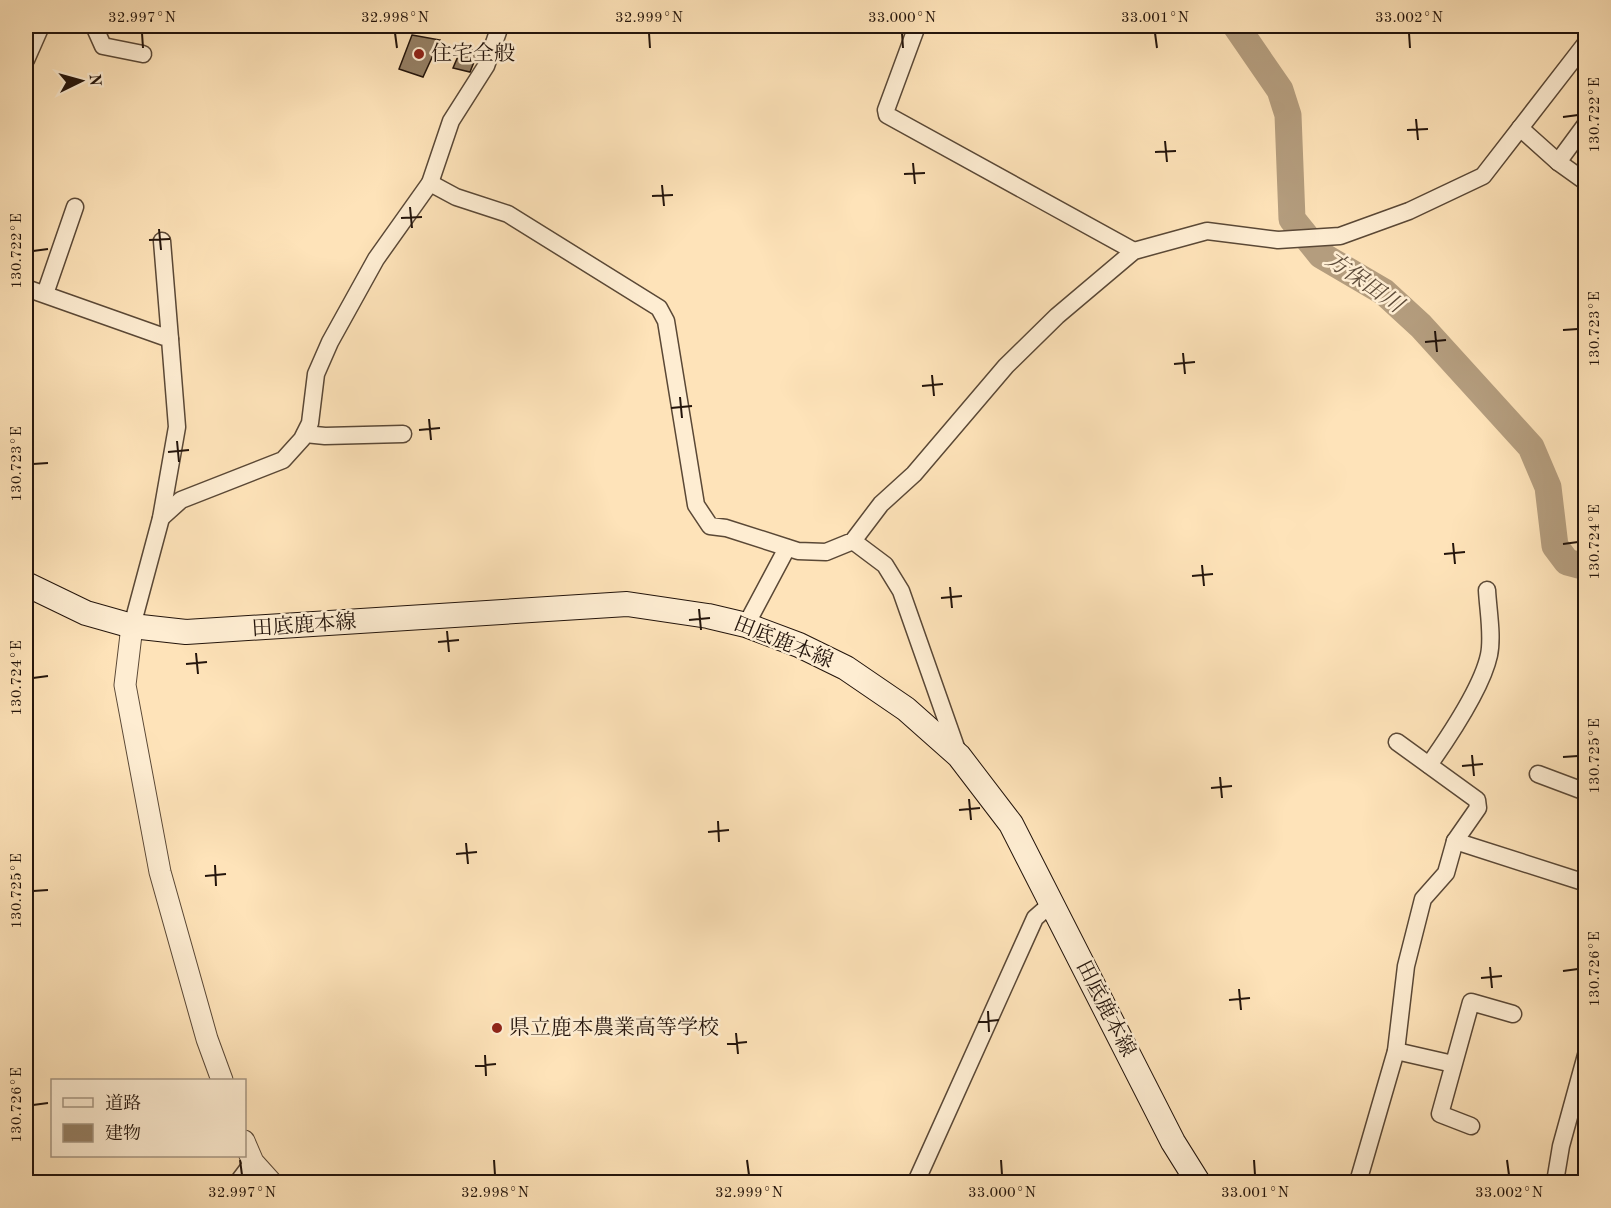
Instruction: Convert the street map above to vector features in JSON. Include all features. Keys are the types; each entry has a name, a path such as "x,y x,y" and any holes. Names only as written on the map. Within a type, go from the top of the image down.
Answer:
{"main road":[{"name":"田底鹿本線","path":"26,584 86,613 132,626 186,632 627,604 708,616 746,625 799,645 846,668 906,709 959,756 1011,824 1173,1142 1198,1182"}],"street":[{"path":"26,60 41,26"},
{"path":"94,26 103,46 143,54"},
{"path":"161,518 181,500 282,460 305,434 310,423 316,374 330,342 376,259 430,183 451,121 486,66 500,26"},
{"path":"917,26 886,110 887,115 1134,251"},
{"path":"430,183 456,197 508,214 659,308 666,321 696,505 711,526 726,528 798,551 826,552 853,541 881,504 914,474 1006,366 1057,316 1134,251 1207,231 1278,240 1340,236 1409,211 1483,176 1586,43"},
{"path":"1558,162 1586,124"},
{"path":"1520,128 1558,162 1586,182"},
{"path":"45,294 75,207"},
{"path":"162,241 177,427 161,518 132,626 125,685 160,872 207,1040 222,1079"},
{"path":"26,288 170,339"},
{"path":"305,434 325,436 403,434"},
{"path":"853,541 885,566 901,591 959,756"},
{"path":"746,625 787,548"},
{"path":"1429,765 1471,697 1489,655 1487,590"},
{"path":"1358,1182 1396,1051 1406,966 1423,898 1446,873 1455,841 1478,808 1477,800 1397,741"},
{"path":"1538,774 1586,792"},
{"path":"1455,841 1586,883"},
{"path":"916,1182 1035,918 1051,904"},
{"path":"1472,1126 1440,1114 1471,1002 1513,1014"},
{"path":"1396,1051 1453,1064"},
{"path":"1555,1182 1561,1146 1586,1055"},
{"path":"246,1146 253,1162 271,1182"},
{"path":"238,1182 253,1162"}],"building":[{"name":"住宅全般","path":"412,35 440,40 423,77 399,69"},
{"path":"462,47 478,52 470,72 453,68"}],"waterway":[{"name":"方保田川","path":"1236,26 1280,90 1288,115 1292,219 1321,255 1384,292 1421,326 1531,447 1548,487 1555,546 1567,562 1586,567"}],"place":[{"name":"住宅全般","path":"419,54"},
{"name":"県立鹿本農業高等学校","path":"497,1028"}]}
